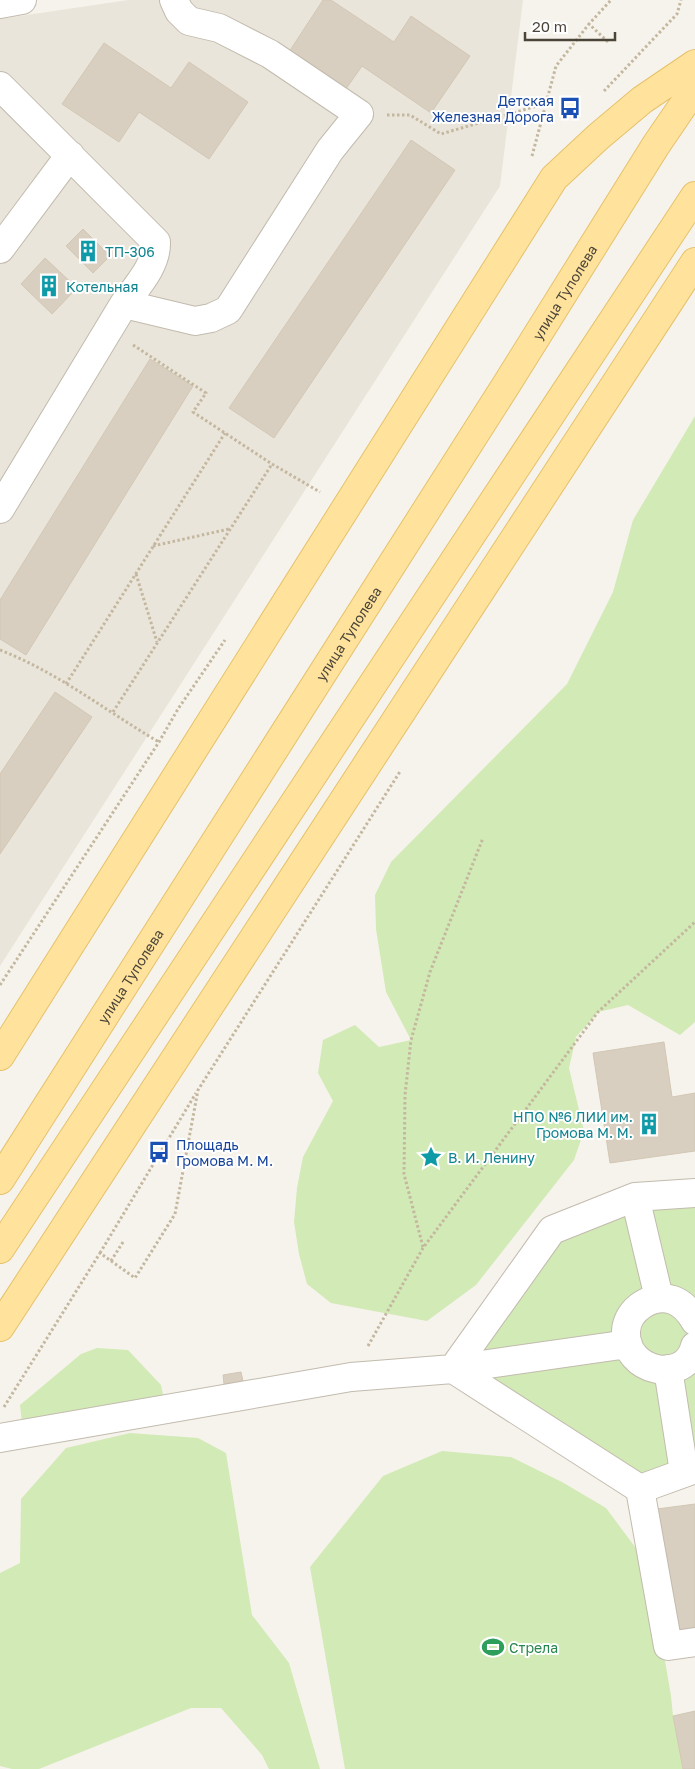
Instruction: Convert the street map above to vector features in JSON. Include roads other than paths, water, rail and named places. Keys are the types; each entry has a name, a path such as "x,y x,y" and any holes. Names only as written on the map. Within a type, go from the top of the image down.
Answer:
{"main road":[{"path":"0,1056 554,178 642,100 695,64"},
{"name":"улица Туполева","path":"0,1180 492,407 656,145 695,88"},
{"path":"0,1250 695,196"},
{"path":"0,1326 695,262"}],"lane":[{"path":"0,4 22,0"},
{"path":"124,304 195,321 210,318 228,310 330,150 359,114 270,54 219,28 189,21 179,12 174,0"},
{"path":"0,86 156,242 156,253 151,264 124,304 0,509"},
{"path":"0,248 70,154"},
{"path":"453,1369 552,1230 635,1198 695,1193"},
{"path":"635,1198 659,1298"},
{"path":"695,1321 687,1309 673,1300 659,1298 642,1304 632,1314 626,1330 632,1354 644,1365 655,1370 681,1365 690,1356 695,1346"},
{"path":"0,1438 351,1377 453,1369 628,1344"},
{"path":"453,1369 640,1490 668,1646 695,1642"},
{"path":"640,1490 690,1471 668,1369"}],"place":[{"name":"Детская Железная Дорога","path":"570,108"},
{"name":"ТП-306","path":"88,251"},
{"name":"Котельная","path":"49,286"},
{"name":"НПО №6 ЛИИ им. Громова М. М.","path":"649,1124"},
{"name":"Площадь Громова М. М.","path":"159,1152"},
{"name":"В. И. Ленину","path":"431,1157"},
{"name":"Стрела","path":"493,1647"}]}
